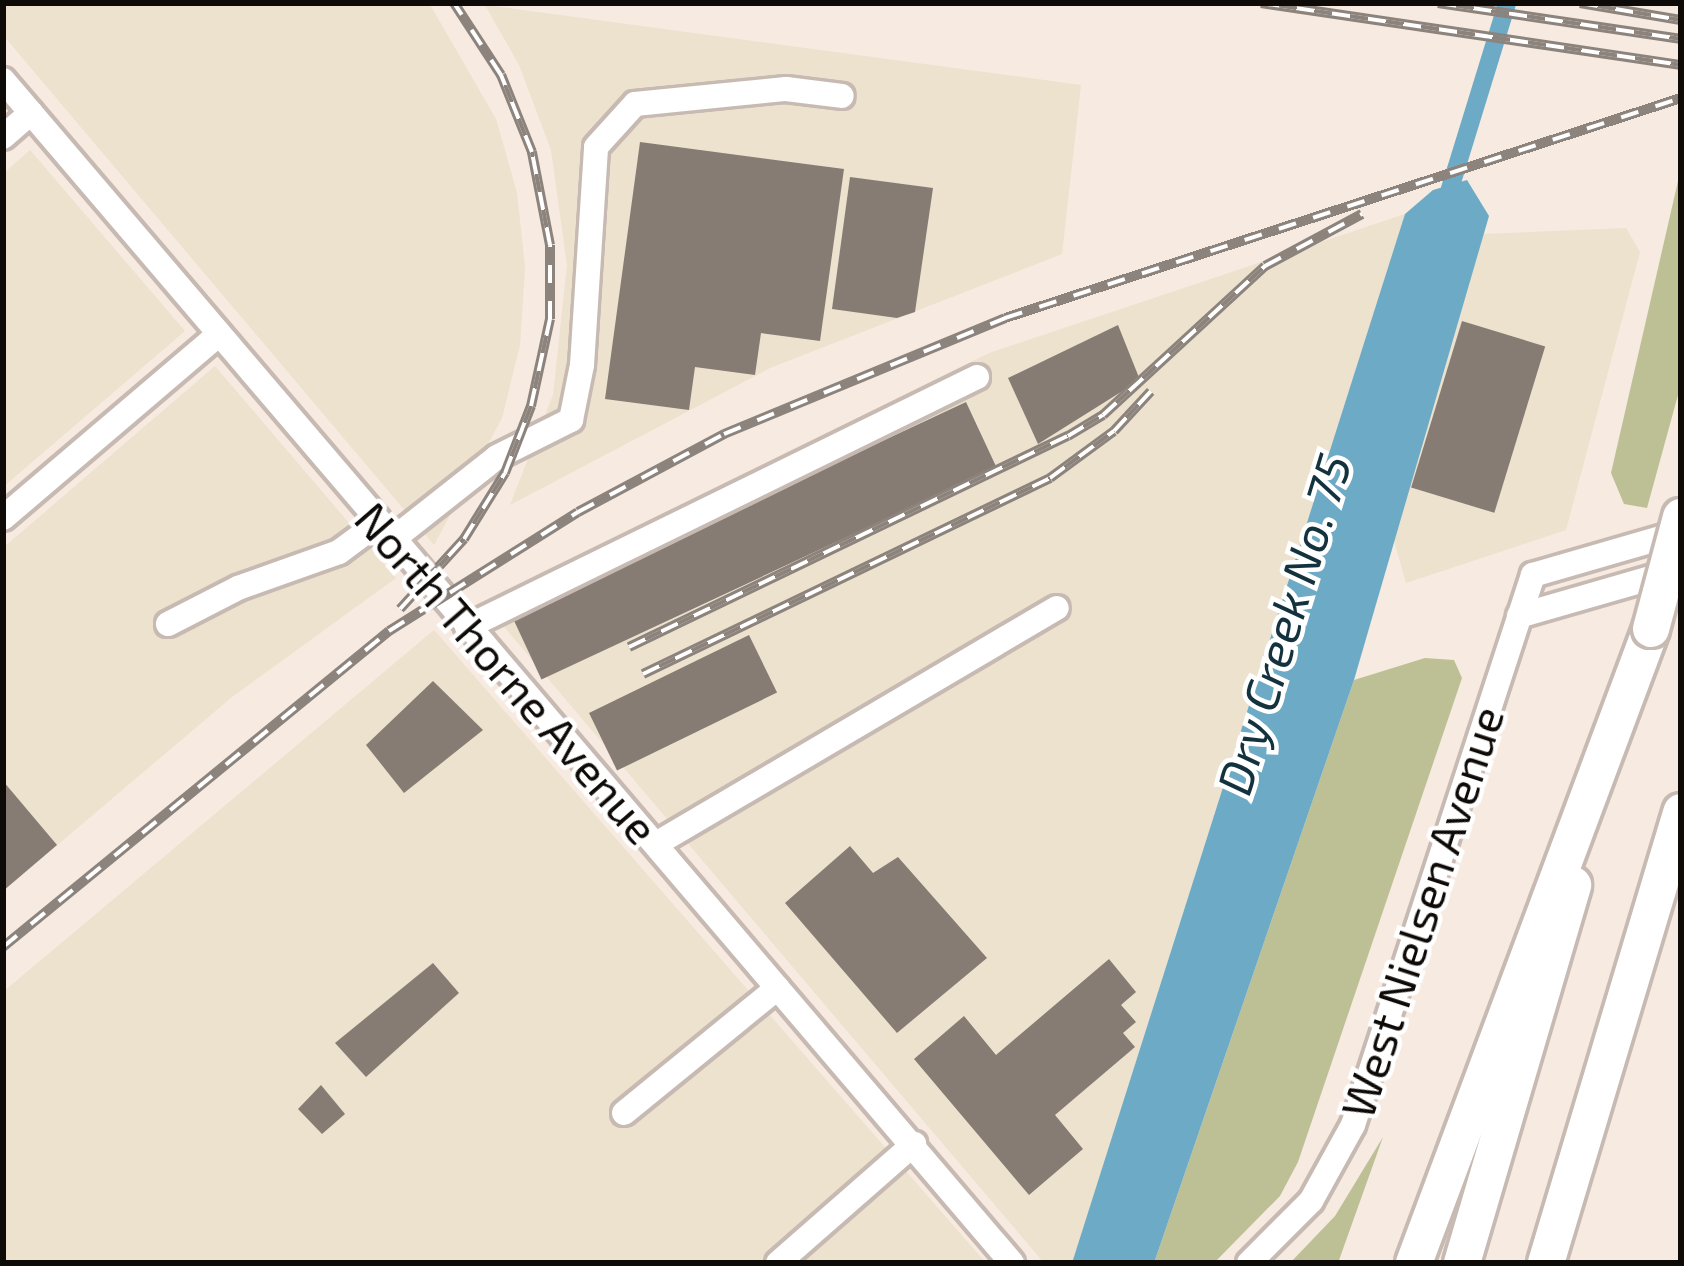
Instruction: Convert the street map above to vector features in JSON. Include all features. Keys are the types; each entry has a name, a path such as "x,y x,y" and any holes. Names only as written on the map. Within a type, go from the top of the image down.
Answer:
{"highway":[{"path":"1462,1263 1681,517"},
{"path":"1416,1263 1651,629"},
{"path":"1546,1263 1681,812"}],"street":[{"name":"North Thorne Avenue","path":"3,80 1012,1263"},
{"path":"168,624 238,588 385,532 497,457 571,419 583,365 596,146 635,104 786,89 842,96"},
{"path":"3,136 31,112"},
{"path":"3,518 218,335"},
{"path":"467,627 977,377"},
{"name":"West Nielsen Avenue","path":"1249,1263 1311,1201 1353,1125 1533,575 1681,532"},
{"path":"1519,616 1681,569"},
{"path":"656,844 1058,608"},
{"path":"624,1113 777,988"},
{"path":"778,1263 914,1144"}],"shaded area":[{"path":"3,3 429,3 496,119 517,193 525,267 520,345 502,418 434,545 3,35"},
{"path":"485,5 1081,85 1062,254 770,368 510,505 553,395 567,265 551,150 519,65"},
{"path":"30,150 185,331 3,487 3,174"},
{"path":"1405,214 1072,1263 1044,1263 494,615 697,497 989,353"},
{"path":"1626,228 1640,252 1566,530 1406,583 1393,537 1483,234"},
{"path":"215,366 396,578 232,697 3,891 3,548"},
{"path":"434,630 986,1263 3,1263 3,992"}],"green space":[{"path":"1681,168 1681,384 1647,508 1624,504 1611,473"},
{"path":"1425,658 1454,660 1462,678 1298,1162 1280,1196 1214,1263 1154,1263 1354,680"},
{"path":"1383,1137 1338,1263 1290,1263 1335,1216"}],"water":[{"path":"1467,180 1489,216 1354,680 1154,1263 1072,1263 1405,214 1433,190"}],"building":[{"path":"640,142 844,169 820,341 761,333 755,375 695,367 689,410 605,399"},
{"path":"850,177 933,188 915,312 897,318 832,309"},
{"path":"1462,321 1545,346 1494,513 1411,487"},
{"path":"1118,325 1140,380 1038,444 1008,378"},
{"path":"966,402 996,467 541,679 511,614"},
{"path":"749,635 777,693 617,771 589,713"},
{"path":"433,681 483,730 404,793 366,745"},
{"path":"3,781 57,845 3,891"},
{"path":"850,846 873,873 898,857 987,958 897,1033 785,903"},
{"path":"1109,959 1136,992 1121,1005 1136,1022 1123,1033 1135,1047 1055,1115 1083,1149 1029,1195 914,1059 964,1016 996,1055"},
{"path":"433,963 459,993 366,1077 335,1043"},
{"path":"321,1085 345,1114 322,1134 298,1109"}],"waterway":[{"name":"Dry Creek No. 75","path":"1445,205 1507,3"}],"railway":[{"path":"400,609 464,539 505,473 531,406 550,319 550,245 532,152 501,75 454,3"},
{"path":"1261,3 1681,65"},
{"path":"1438,3 1681,39"},
{"path":"1580,3 1681,20"},
{"path":"3,947 389,631 578,512 724,434 1005,318 1681,98"},
{"path":"629,647 1068,436 1103,415 1265,266 1362,214"},
{"path":"643,674 1050,478 1114,431 1151,391"}]}
